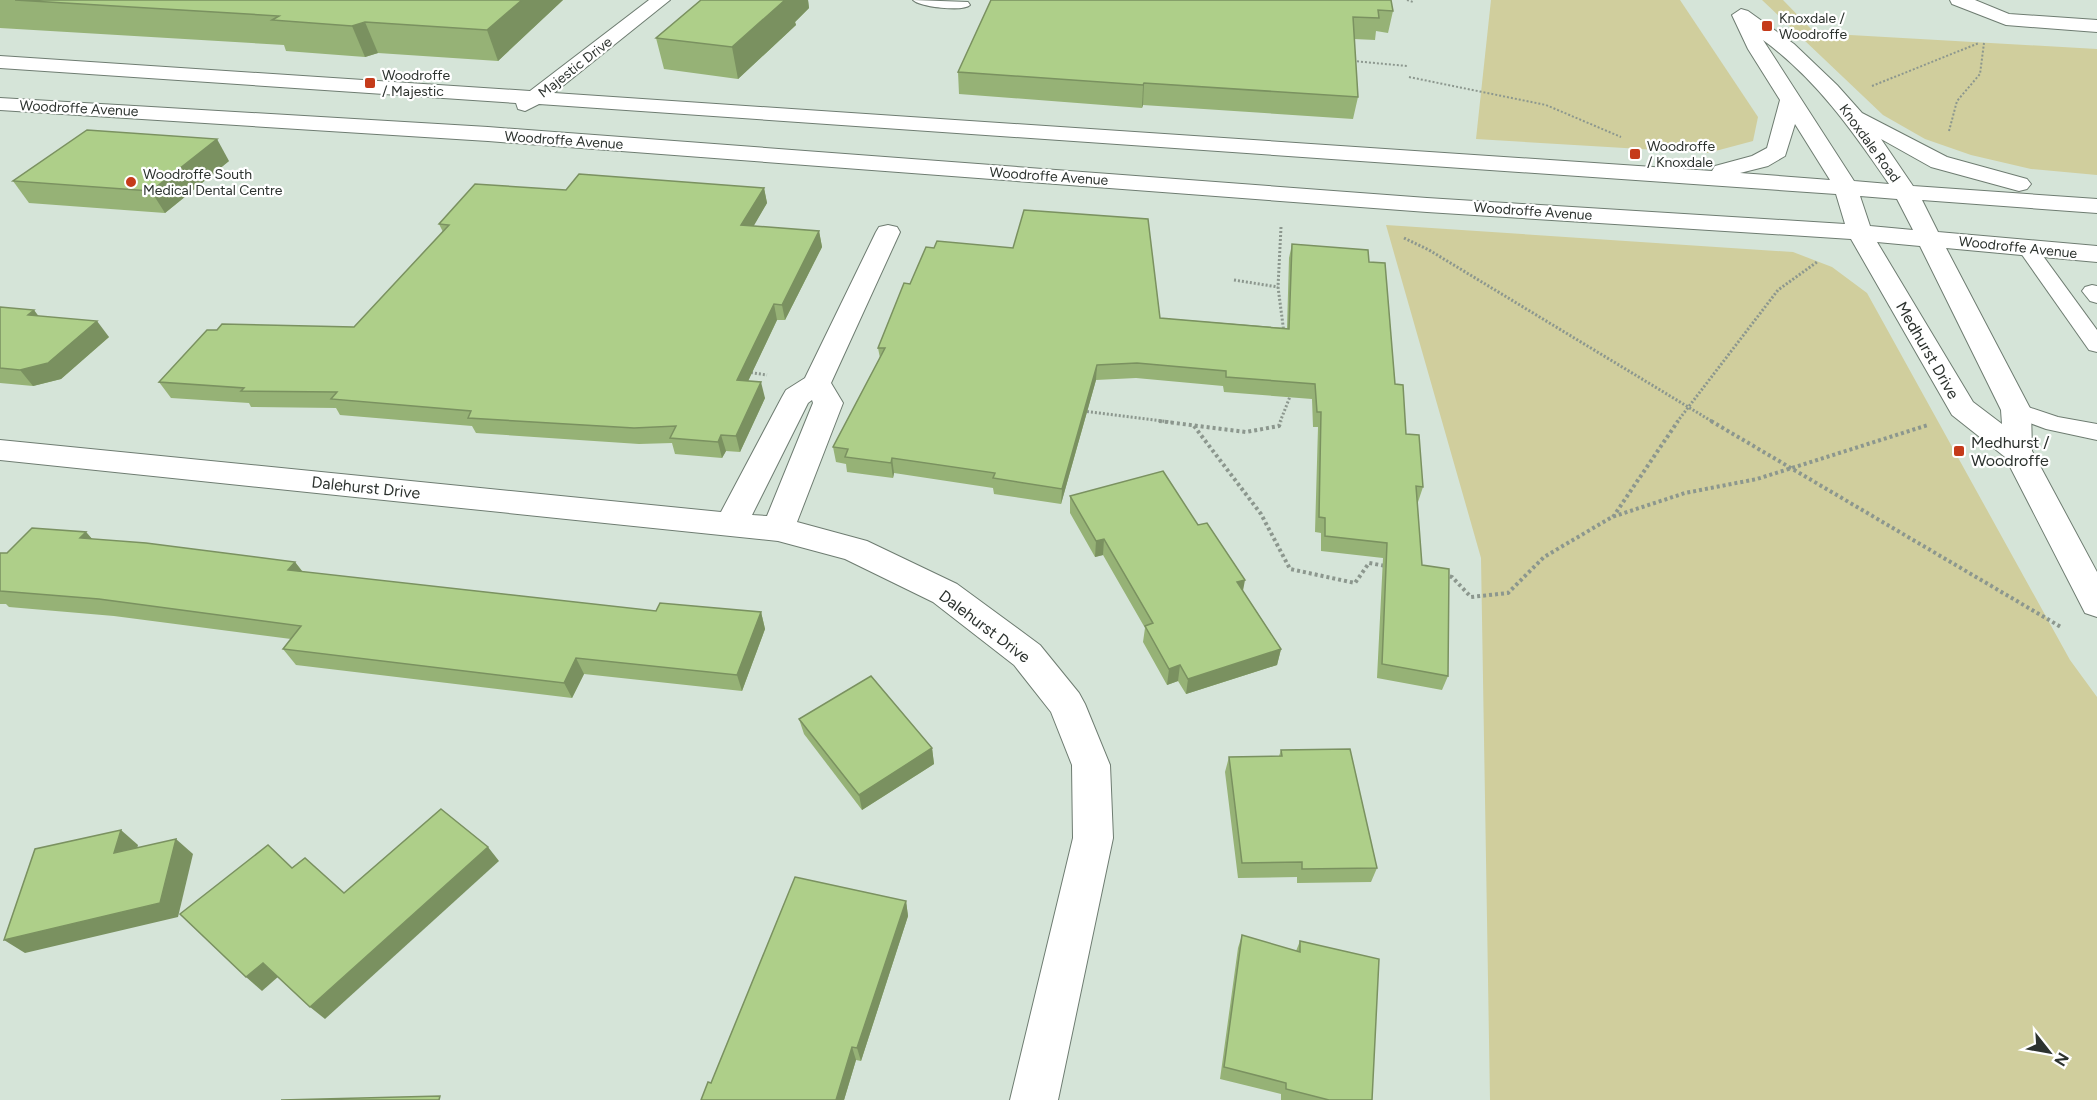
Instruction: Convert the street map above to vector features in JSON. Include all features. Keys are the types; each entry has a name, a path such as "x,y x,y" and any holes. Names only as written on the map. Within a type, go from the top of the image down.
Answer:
{"main road":[{"name":"Majestic Drive","path":"488,134 661,0"},
{"path":"1959,0 2006,19 2097,26"},
{"name":"Knoxdale Road","path":"1734,7 1787,48 1830,89 1853,115 1905,191 1926,238"},
{"name":"Knoxdale Road","path":"1734,7 1758,49 1846,187 1859,232"},
{"path":"0,62 2097,205"},
{"path":"117,110 171,74"},
{"path":"1695,177 1760,161 1777,151 1791,98"},
{"name":"Woodroffe Avenue","path":"0,104 488,134 1415,204 1859,232 2097,254"},
{"path":"1853,115 1939,162 2097,205"},
{"path":"731,524 796,397 817,383 888,232"},
{"name":"Medhurst Drive","path":"1859,232 1962,408 2017,451 2097,604"},
{"name":"Medhurst Drive","path":"1926,238 2016,410 2017,451"},
{"path":"778,529 828,403 817,383"},
{"name":"Dalehurst Drive","path":"0,450 778,529 855,550 945,593 1028,655 1065,704 1091,765 1093,838 1034,1100"}],"lane":[{"path":"920,0 963,5"},
{"path":"2028,249 2088,321 2097,345"},
{"path":"2097,292 2092,291 2097,297"},
{"path":"2016,410 2054,424 2097,432"}],"path":[{"path":"1407,0 1413,2"},
{"path":"1830,89 1863,90 1984,40 1980,74 1956,101 1949,132"},
{"path":"1348,61 1407,66"},
{"path":"1409,77 1546,105 1629,140"},
{"path":"1281,222 1278,286 1284,333"},
{"path":"1400,236 1429,250 1790,469 2069,631"},
{"path":"1612,517 1688,406 1779,290 1824,256"},
{"path":"1234,280 1278,286"},
{"path":"740,371 817,383"},
{"path":"1077,411 1246,432 1280,426 1291,392"},
{"path":"1442,575 1452,577 1471,597 1508,593 1544,557 1612,517 1685,493 1757,479 1932,424"},
{"path":"1194,426 1261,514 1290,569 1355,583 1369,563 1390,567"}],"shaded area":[{"path":"1491,0 1680,0 1758,117 1753,141 1708,153 1476,139"},
{"path":"1762,0 1783,0 1815,33 2097,49 2097,175 2031,169 1971,155 1925,139 1883,115"},
{"path":"1386,225 1793,252 1832,267 1867,293 2070,660 2097,697 2097,1100 1490,1100 1481,558"}],"building":[{"path":"15,0 522,0 487,30 365,22 352,26 272,20 279,16"},
{"path":"701,0 785,0 732,47 656,38"},
{"path":"991,0 1391,0 1393,11 1378,10 1379,18 1353,17 1358,97 958,72"},
{"path":"87,130 217,139 151,191 13,181"},
{"path":"579,174 764,188 741,225 819,231 782,305 774,304 737,380 761,382 736,436 721,435 718,442 670,438 676,426 634,428 468,418 471,411 331,399 337,392 241,391 244,388 159,382 207,330 217,330 222,324 354,327 449,225 439,224 475,184 566,190"},
{"path":"1024,210 1148,219 1160,318 1289,329 1292,244 1368,250 1369,262 1385,263 1395,384 1403,385 1406,434 1419,435 1423,487 1416,486 1422,565 1449,569 1448,676 1382,664 1387,543 1325,536 1325,518 1319,517 1321,412 1317,412 1315,384 1226,377 1226,371 1137,363 1097,365 1062,489 993,478 995,473 892,458 891,463 845,457 848,449 833,447 885,348 878,348 904,283 910,284 926,247 934,248 937,241 1013,248"},
{"path":"0,307 34,310 28,315 97,321 48,363 20,370 0,368"},
{"path":"1163,471 1198,525 1207,523 1245,580 1237,582 1281,649 1188,679 1180,665 1169,669 1145,626 1153,623 1104,539 1096,541 1070,496"},
{"path":"32,528 86,532 80,538 146,543 295,562 288,570 656,611 660,603 761,612 737,675 576,658 564,683 283,649 301,626 99,599 0,591 0,553 7,553"},
{"path":"871,676 932,748 859,795 799,719"},
{"path":"1350,749 1377,868 1302,869 1302,862 1242,863 1229,757 1282,756 1281,750"},
{"path":"441,809 488,847 310,1007 263,963 246,977 180,914 268,845 292,868 305,858 344,893"},
{"path":"121,830 114,853 176,839 160,903 4,940 35,849"},
{"path":"795,877 906,901 857,1048 852,1047 836,1100 701,1100 708,1082 711,1083"},
{"path":"1242,935 1300,952 1300,941 1379,959 1372,1100 1329,1100 1286,1089 1286,1083 1224,1067"},
{"path":"440,1096 439,1100 281,1100"}],"place":[{"name":"Knoxdale / Woodroffe","path":"1767,26"},
{"name":"Woodroffe / Majestic","path":"370,83"},
{"name":"Woodroffe / Knoxdale","path":"1635,154"},
{"name":"Woodroffe South Medical Dental Centre","path":"131,182"},
{"name":"Medhurst / Woodroffe","path":"1959,451"}]}
